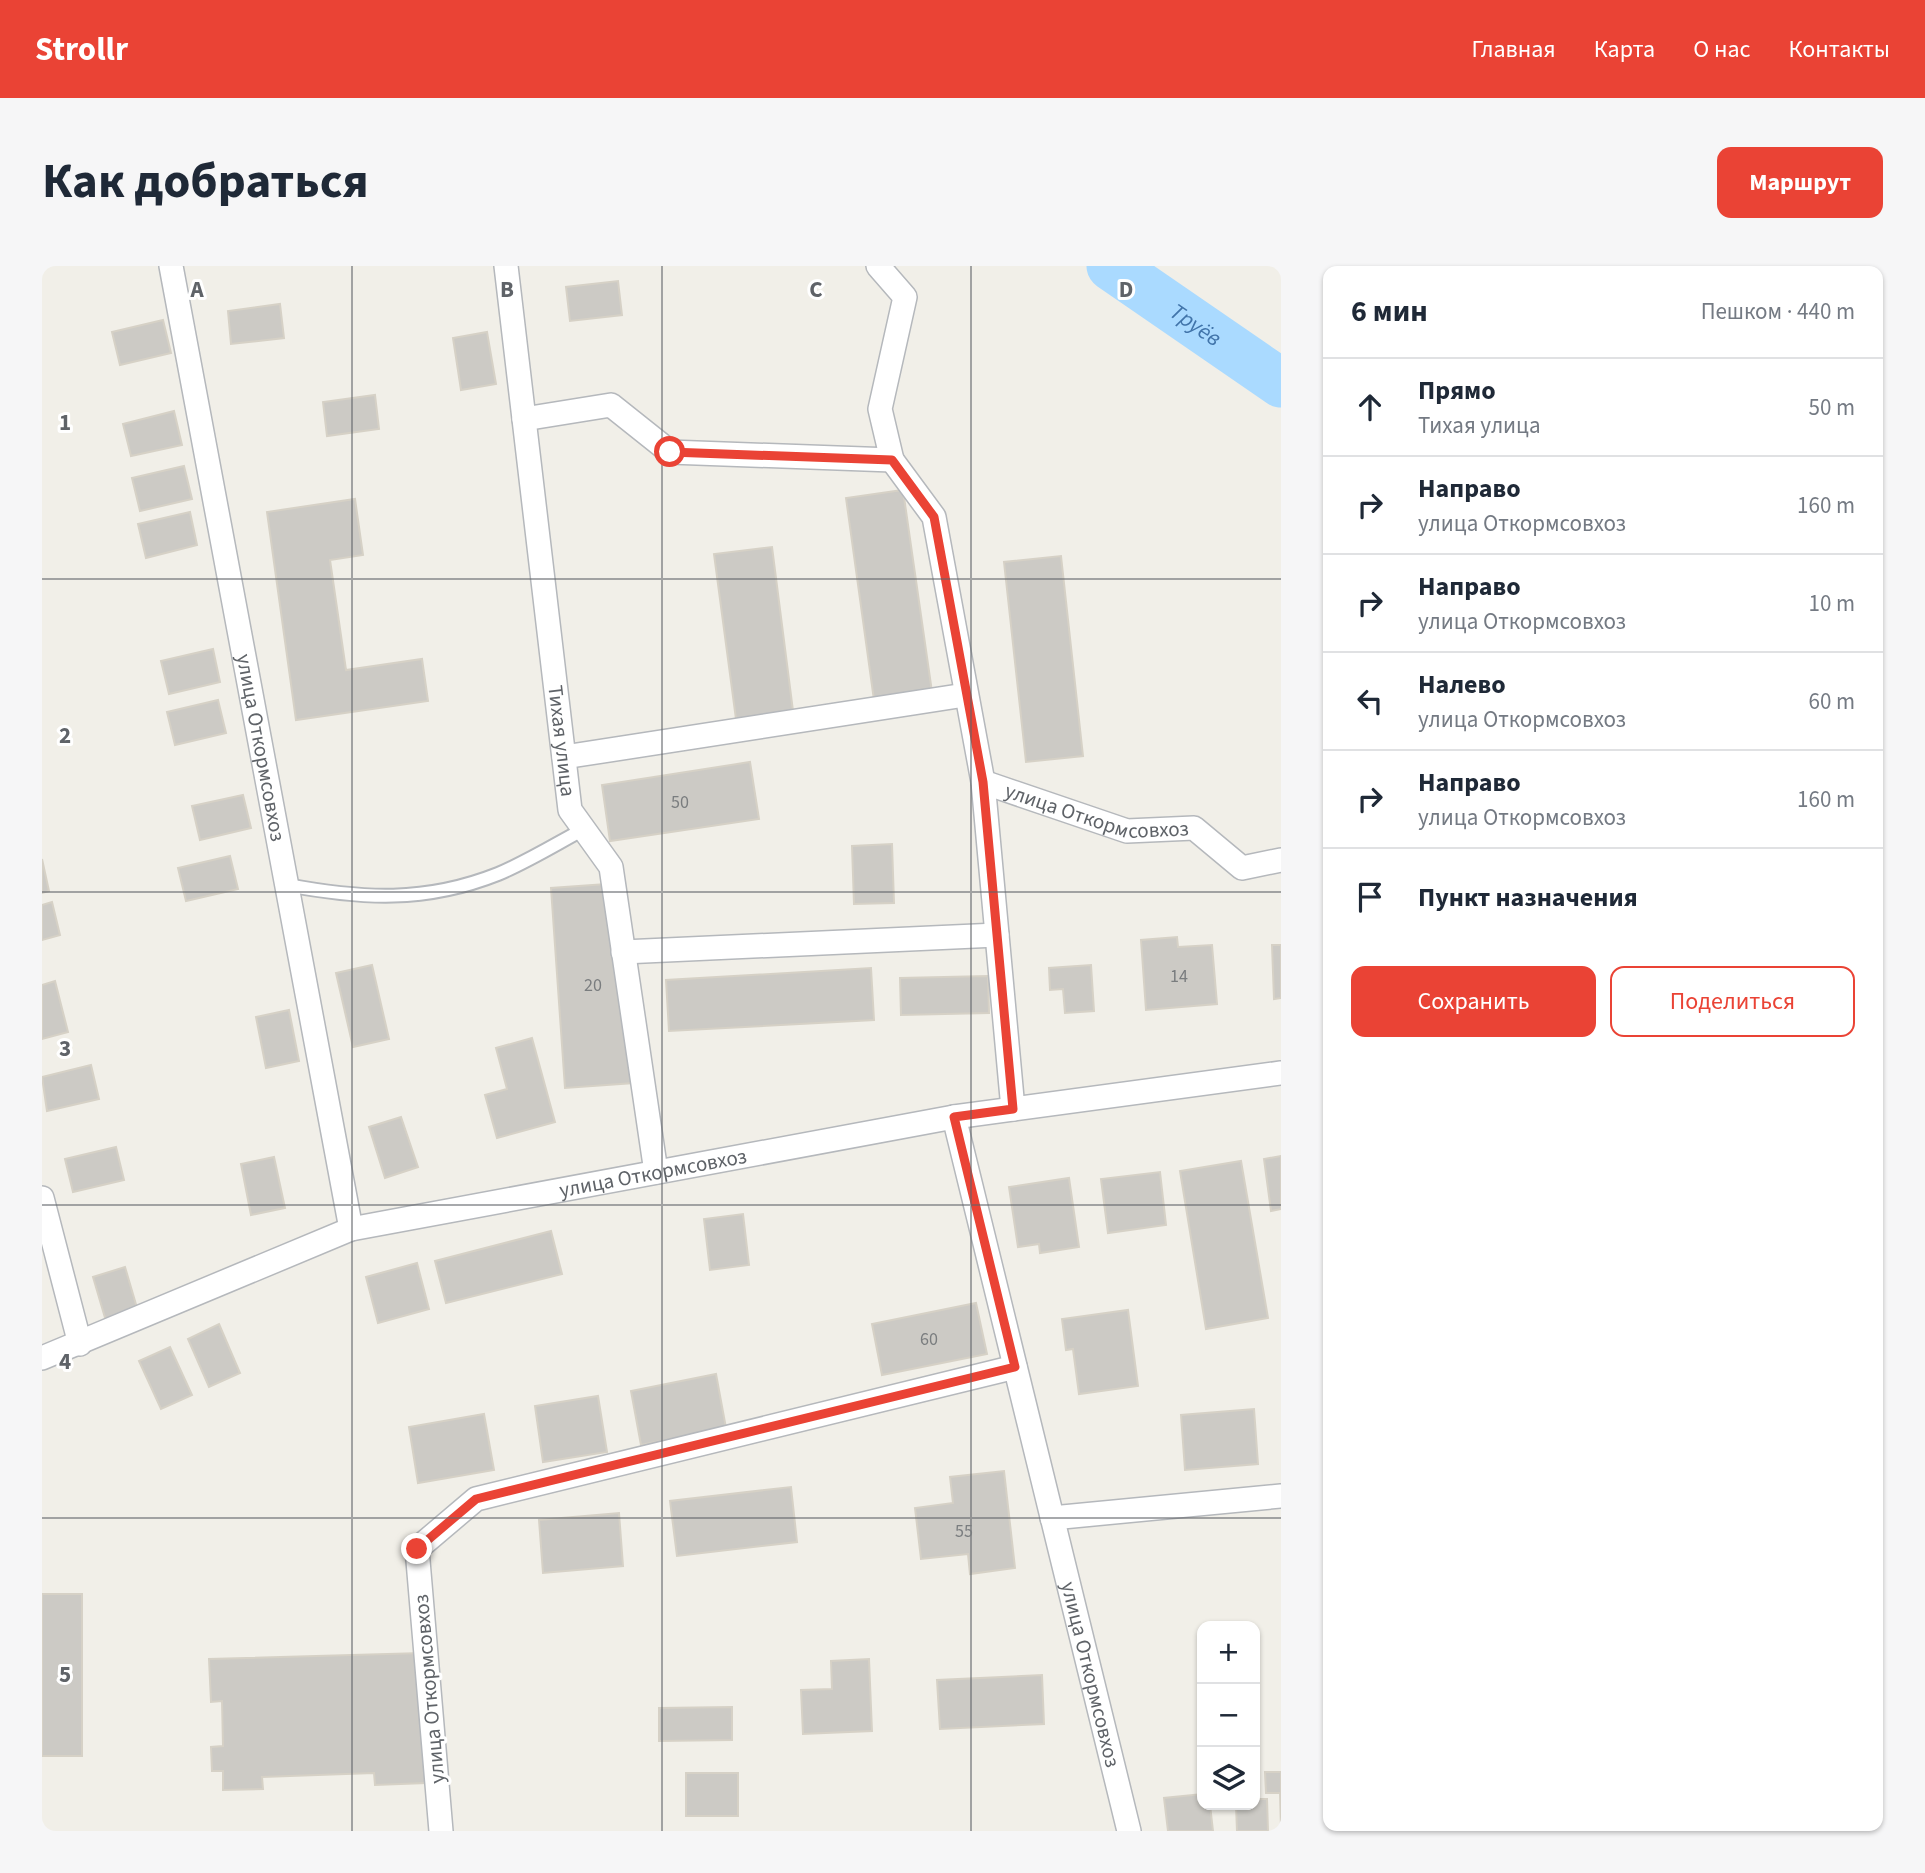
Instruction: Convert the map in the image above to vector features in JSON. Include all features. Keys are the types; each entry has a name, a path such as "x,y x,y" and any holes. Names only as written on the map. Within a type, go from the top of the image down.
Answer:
{"street":[{"name":"улица Откормсовхоз","path":"171,266 351,1229"},
{"name":"Тихая улица","path":"506,266 570,810 611,867 656,1172"},
{"path":"524,419 611,405 670,452 892,460 880,409 905,297 878,266"},
{"name":"улица Откормсовхоз","path":"892,460 934,517 983,782 1013,1109"},
{"path":"564,757 965,695"},
{"name":"улица Откормсовхоз","path":"983,782 1127,831 1194,828 1242,868 1281,860"},
{"path":"623,951 997,935"},
{"name":"улица Откормсовхоз","path":"42,1358 351,1229 954,1117 1281,1073"},
{"name":"улица Откормсовхоз","path":"954,1117 1129,1831"},
{"path":"42,1198 80,1343"},
{"name":"улица Откормсовхоз","path":"441,1831 417,1549 476,1499 1015,1367"},
{"path":"1052,1518 1281,1496"}],"lane":[{"path":"287,885 353,897 418,896 498,874 584,829"}],"building":[{"path":"618,281 622,315 570,321 566,287"},
{"path":"280,304 284,338 231,344 228,311"},
{"path":"163,320 171,353 120,365 112,332"},
{"path":"487,332 496,384 461,390 453,338"},
{"path":"375,395 379,429 327,436 323,402"},
{"path":"174,411 182,445 131,456 123,424"},
{"path":"184,466 192,499 140,511 132,478"},
{"path":"903,490 932,692 874,700 846,498"},
{"path":"355,499 363,555 330,560 346,670 422,659 428,701 296,720 267,512"},
{"path":"190,512 197,545 146,558 138,524"},
{"path":"772,547 793,711 736,719 714,554"},
{"path":"1061,556 1083,756 1026,762 1004,562"},
{"path":"213,649 220,682 169,694 161,661"},
{"path":"218,700 226,733 175,745 167,712"},
{"path":"750,762 759,819 610,841 602,785"},
{"path":"243,795 251,828 200,840 192,806"},
{"path":"892,844 894,903 854,904 852,846"},
{"path":"230,856 238,889 186,901 178,868"},
{"path":"42,859 49,891 42,893"},
{"path":"620,883 634,1083 565,1088 551,888"},
{"path":"52,902 60,935 42,940 42,905"},
{"path":"1177,937 1178,947 1212,945 1217,1004 1146,1010 1141,940"},
{"path":"1272,945 1281,945 1281,998 1274,999"},
{"path":"372,965 389,1039 353,1047 336,973"},
{"path":"1091,965 1094,1011 1065,1013 1063,989 1050,990 1049,968"},
{"path":"871,968 874,1020 669,1031 666,980"},
{"path":"988,976 989,1013 901,1015 900,978"},
{"path":"55,981 68,1032 42,1039 42,985"},
{"path":"289,1010 299,1061 266,1068 256,1017"},
{"path":"532,1038 555,1122 497,1138 485,1095 507,1089 496,1048"},
{"path":"91,1065 99,1099 47,1111 42,1077"},
{"path":"401,1117 418,1167 385,1178 369,1127"},
{"path":"116,1147 124,1180 73,1192 65,1159"},
{"path":"1281,1156 1281,1209 1271,1211 1264,1159"},
{"path":"274,1157 285,1208 251,1215 241,1164"},
{"path":"1241,1161 1268,1318 1206,1329 1180,1171"},
{"path":"1160,1172 1166,1225 1108,1233 1101,1179"},
{"path":"1069,1178 1079,1247 1040,1253 1039,1244 1018,1247 1009,1187"},
{"path":"743,1214 749,1265 710,1270 704,1219"},
{"path":"551,1231 562,1274 446,1303 435,1261"},
{"path":"417,1263 429,1309 378,1323 366,1277"},
{"path":"125,1267 140,1318 108,1328 93,1277"},
{"path":"976,1303 987,1354 882,1375 872,1324"},
{"path":"1128,1310 1138,1386 1079,1394 1073,1349 1066,1350 1062,1319"},
{"path":"219,1324 240,1373 209,1387 188,1339"},
{"path":"170,1347 192,1395 161,1409 139,1361"},
{"path":"716,1374 726,1428 641,1445 631,1391"},
{"path":"598,1396 607,1452 543,1462 535,1406"},
{"path":"1254,1409 1258,1464 1185,1470 1181,1415"},
{"path":"484,1414 494,1470 418,1483 409,1427"},
{"path":"1004,1471 1015,1568 970,1574 968,1554 921,1559 915,1508 953,1503 950,1477"},
{"path":"791,1487 797,1542 677,1556 670,1501"},
{"path":"619,1513 623,1566 543,1573 539,1520"},
{"path":"42,1594 82,1594 82,1756 42,1756"},
{"path":"422,1653 426,1783 375,1785 374,1773 262,1777 263,1789 223,1790 223,1771 212,1771 211,1747 223,1746 222,1701 211,1702 209,1659"},
{"path":"869,1659 872,1731 803,1734 801,1690 832,1689 831,1661"},
{"path":"1042,1675 1044,1724 940,1729 937,1680"},
{"path":"732,1707 732,1740 659,1741 659,1708"},
{"path":"1265,1772 1281,1772 1281,1828 1280,1793 1266,1793"},
{"path":"686,1773 738,1773 738,1816 686,1816"},
{"path":"1197,1795 1197,1810 1211,1810 1213,1831 1168,1831 1164,1798"},
{"path":"1260,1799 1267,1799 1268,1831 1237,1831 1236,1810 1260,1810"}],"waterway":[{"name":"Труёв","path":"1111,266 1281,383"}],"route":[{"path":"417,1549 476,1499 1015,1367 954,1117 1013,1109 983,782 934,517 892,460 670,452"}]}
